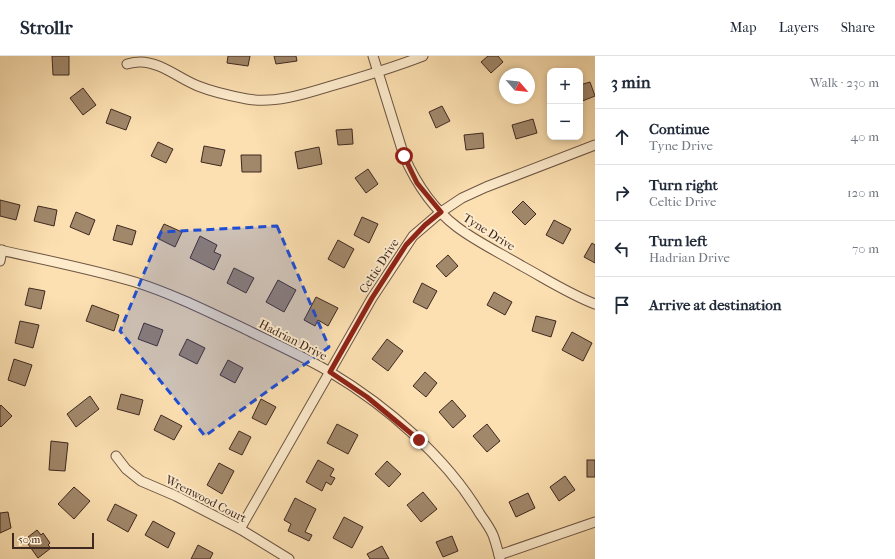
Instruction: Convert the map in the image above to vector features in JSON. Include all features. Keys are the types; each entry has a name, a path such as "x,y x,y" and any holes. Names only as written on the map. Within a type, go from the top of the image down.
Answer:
{"street":[{"name":"Tyne Drive","path":"373,56 404,156 421,187 441,212 456,226 472,237 564,290 595,304"},
{"path":"127,64 139,62 149,63 198,86 248,99 261,100 305,94 378,73 423,56"},
{"name":"Celtic Drive","path":"240,529 372,298 406,245 425,225 462,198 486,187 595,145"},
{"path":"0,261 1,250"},
{"name":"Hadrian Drive","path":"1,250 128,280 171,295 238,326 330,372 367,397 398,421 438,459 465,490 474,504 493,535 500,557"},
{"name":"Wrenwood Court","path":"116,456 126,469 141,481 176,496 240,529 289,559"},
{"path":"500,557 595,522"}],"highlighted area":[{"path":"277,226 329,347 205,436 120,331 161,232"}],"building":[{"path":"52,56 69,56 69,75 53,75"},
{"path":"228,56 250,56 248,66 227,63"},
{"path":"274,56 296,56 297,61 276,64"},
{"path":"488,56 498,56 503,62 491,73 481,62"},
{"path":"590,82 595,96 583,101 583,84"},
{"path":"83,88 96,105 83,115 70,98"},
{"path":"442,106 450,121 436,128 429,112"},
{"path":"111,109 131,117 126,130 106,123"},
{"path":"533,119 537,133 516,139 512,125"},
{"path":"352,129 353,144 338,145 336,130"},
{"path":"483,133 484,148 466,150 464,135"},
{"path":"158,142 173,149 166,163 151,156"},
{"path":"204,146 225,150 221,166 201,162"},
{"path":"319,147 322,164 298,169 295,152"},
{"path":"241,155 261,155 261,172 242,172"},
{"path":"368,169 378,184 366,193 355,178"},
{"path":"0,200 20,205 16,220 0,216"},
{"path":"523,201 536,214 525,225 512,212"},
{"path":"38,206 57,210 54,226 34,221"},
{"path":"76,212 95,220 89,235 70,227"},
{"path":"362,217 378,224 369,243 354,235"},
{"path":"554,220 571,229 563,244 546,235"},
{"path":"164,224 182,232 175,247 157,238"},
{"path":"117,225 136,231 132,245 113,240"},
{"path":"200,236 217,245 214,252 221,255 214,270 190,258"},
{"path":"338,240 354,249 344,268 328,259"},
{"path":"592,243 595,245 595,263 584,257"},
{"path":"448,255 458,266 446,277 436,266"},
{"path":"234,268 254,278 246,293 227,283"},
{"path":"278,280 296,290 284,312 266,302"},
{"path":"422,283 437,291 427,309 413,302"},
{"path":"29,288 45,291 41,309 25,305"},
{"path":"494,292 512,302 505,315 487,305"},
{"path":"316,297 338,308 328,326 318,320 315,326 304,320"},
{"path":"92,305 119,315 114,331 86,321"},
{"path":"536,316 556,321 551,337 532,331"},
{"path":"20,321 39,325 33,348 15,343"},
{"path":"144,323 163,330 157,346 138,339"},
{"path":"572,332 592,343 583,361 562,350"},
{"path":"187,339 205,348 197,364 179,355"},
{"path":"387,339 403,351 388,371 372,359"},
{"path":"14,359 32,365 25,386 8,380"},
{"path":"228,360 243,368 235,383 220,375"},
{"path":"425,372 437,383 426,397 413,386"},
{"path":"121,394 143,400 139,415 117,409"},
{"path":"90,396 99,409 76,427 67,414"},
{"path":"261,399 276,407 266,425 252,418"},
{"path":"452,400 466,416 453,428 439,412"},
{"path":"1,405 12,416 1,427 0,406"},
{"path":"161,415 182,426 174,440 154,430"},
{"path":"337,424 358,435 348,454 327,443"},
{"path":"487,424 500,441 487,452 473,436"},
{"path":"239,431 251,437 242,455 229,449"},
{"path":"51,441 68,443 65,471 49,470"},
{"path":"318,460 334,469 330,476 335,478 331,485 326,482 322,491 306,482"},
{"path":"587,460 595,460 595,477 587,477"},
{"path":"387,461 401,474 389,487 375,474"},
{"path":"219,463 234,471 222,494 207,485"},
{"path":"565,476 575,490 559,501 550,487"},
{"path":"74,487 90,501 74,519 58,504"},
{"path":"423,492 437,509 421,522 407,505"},
{"path":"528,493 535,508 516,517 509,502"},
{"path":"295,498 316,509 305,532 312,535 309,541 288,531 291,524 284,520"},
{"path":"115,504 137,515 128,532 107,520"},
{"path":"8,512 11,528 0,533 0,513"},
{"path":"344,517 363,527 352,548 333,538"},
{"path":"153,521 175,533 168,548 145,535"},
{"path":"37,530 41,535 43,533 50,543 48,545 51,548 38,558 28,544 31,542 28,537"},
{"path":"452,536 458,551 443,557 436,542"},
{"path":"198,545 213,553 210,559 191,559"},
{"path":"382,546 389,559 370,559 367,554"}],"route":[{"path":"404,156 417,183 441,212 413,236 406,245 372,298 330,372 367,397 398,421 419,440"}]}
